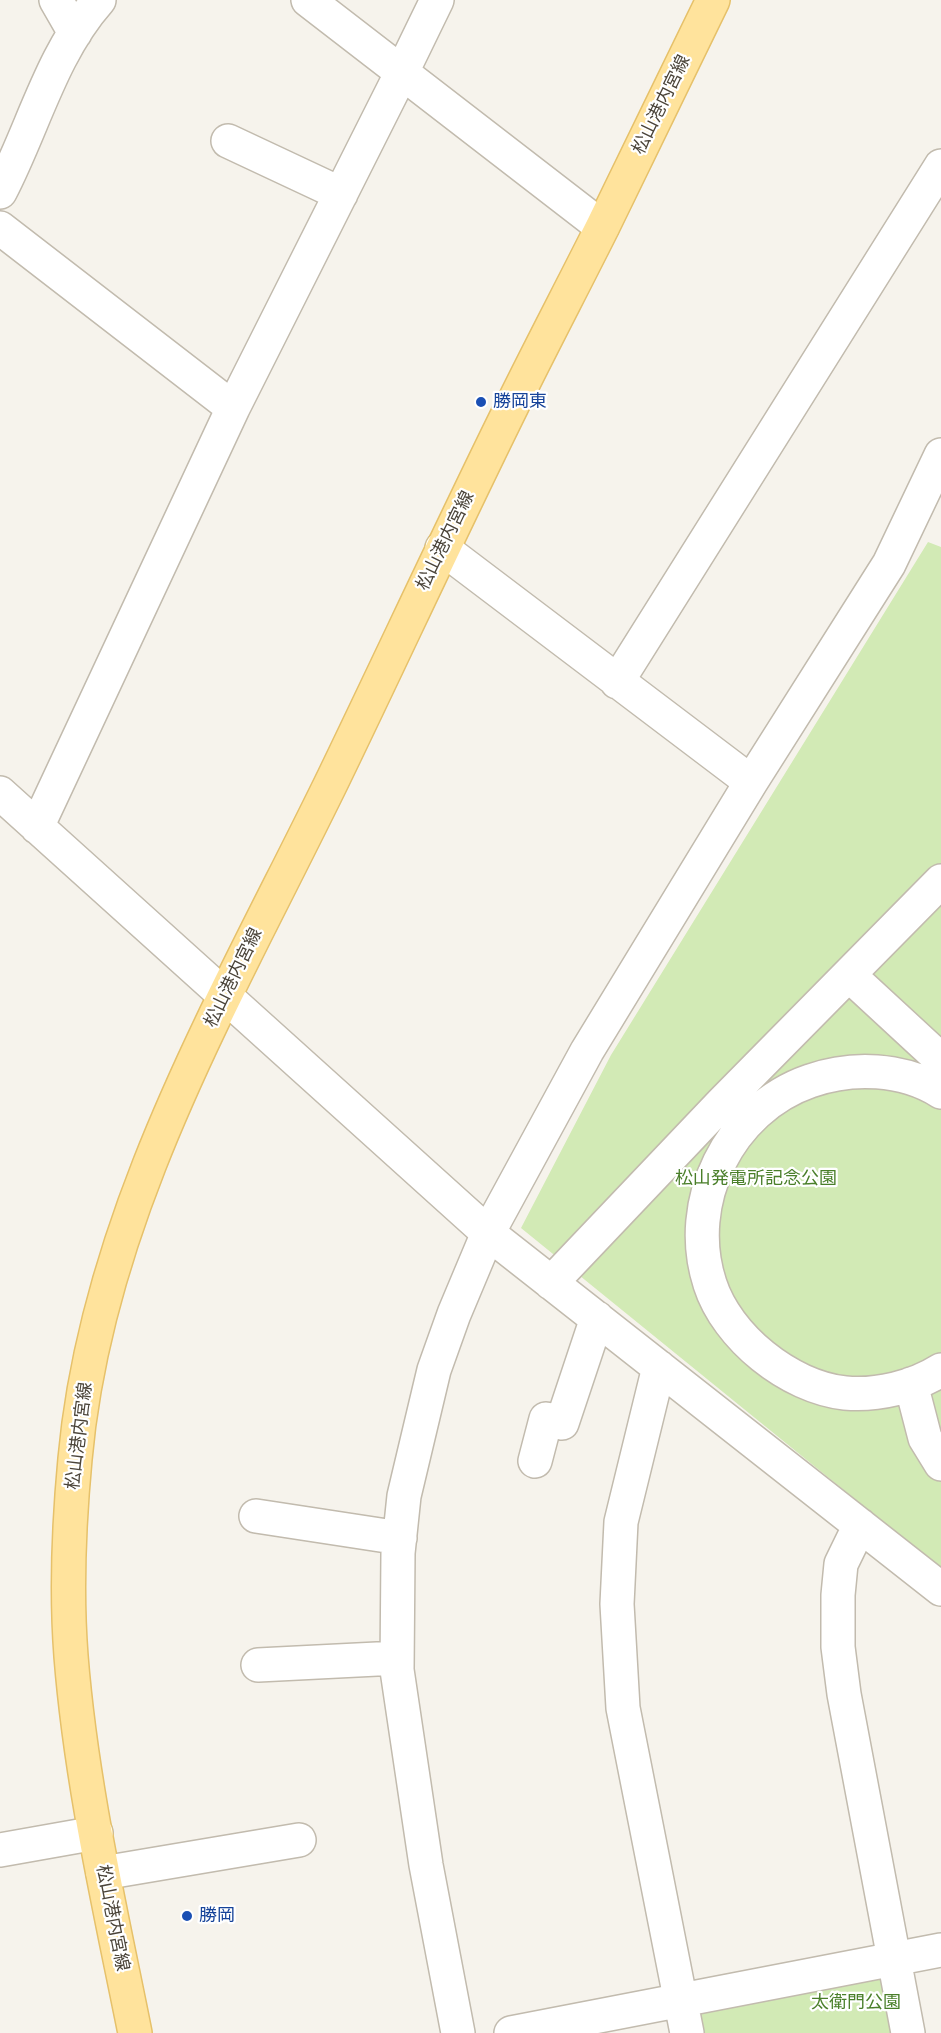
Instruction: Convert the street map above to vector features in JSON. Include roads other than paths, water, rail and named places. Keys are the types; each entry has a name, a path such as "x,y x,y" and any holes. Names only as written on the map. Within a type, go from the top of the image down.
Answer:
{"main road":[{"name":"松山港内宮線","path":"135,2033 96,1833 76,1707 70,1651 69,1587 75,1457 85,1385 102,1307 124,1233 153,1154 225,995 340,764 442,548 713,0"}],"street":[{"path":"56,0 75,33"},
{"path":"0,192 56,67 84,16 99,0"},
{"path":"308,0 602,227"},
{"path":"37,826 233,408 341,195 436,0"},
{"path":"228,141 341,195"},
{"path":"617,682 941,166"},
{"path":"0,228 233,408"},
{"path":"458,2033 426,1865 397,1670 400,1538 404,1496 434,1370 454,1314 488,1233 587,1052 751,782 889,564 941,455"},
{"path":"442,548 751,782"},
{"path":"0,794 488,1233 941,1589"},
{"path":"551,1283 733,1113 849,975 941,880"},
{"path":"849,975 941,1060"},
{"path":"733,1113 830,1074 862,1071 894,1074 927,1083 941,1092"},
{"path":"733,1113 703,1217 703,1251 710,1284 726,1318 750,1345 778,1367 810,1384 844,1393 880,1392 911,1384 941,1370"},
{"path":"535,1461 546,1419 562,1423 597,1318"},
{"path":"659,1367 621,1522 617,1604 623,1708 687,2033"},
{"path":"911,1384 925,1438 941,1464"},
{"path":"256,1516 400,1538"},
{"path":"860,1526 841,1564 838,1595 838,1647 844,1694 896,1959 908,2033"},
{"path":"258,1665 397,1658"},
{"path":"0,1850 96,1833"},
{"path":"103,1873 299,1840"},
{"path":"511,2033 941,1950"}],"place":[{"name":"勝岡東","path":"481,402"},
{"name":"勝岡","path":"187,1916"}],"park label":[{"name":"松山発電所記念公園","path":"756,1179"},
{"name":"太衛門公園","path":"856,2003"}]}
